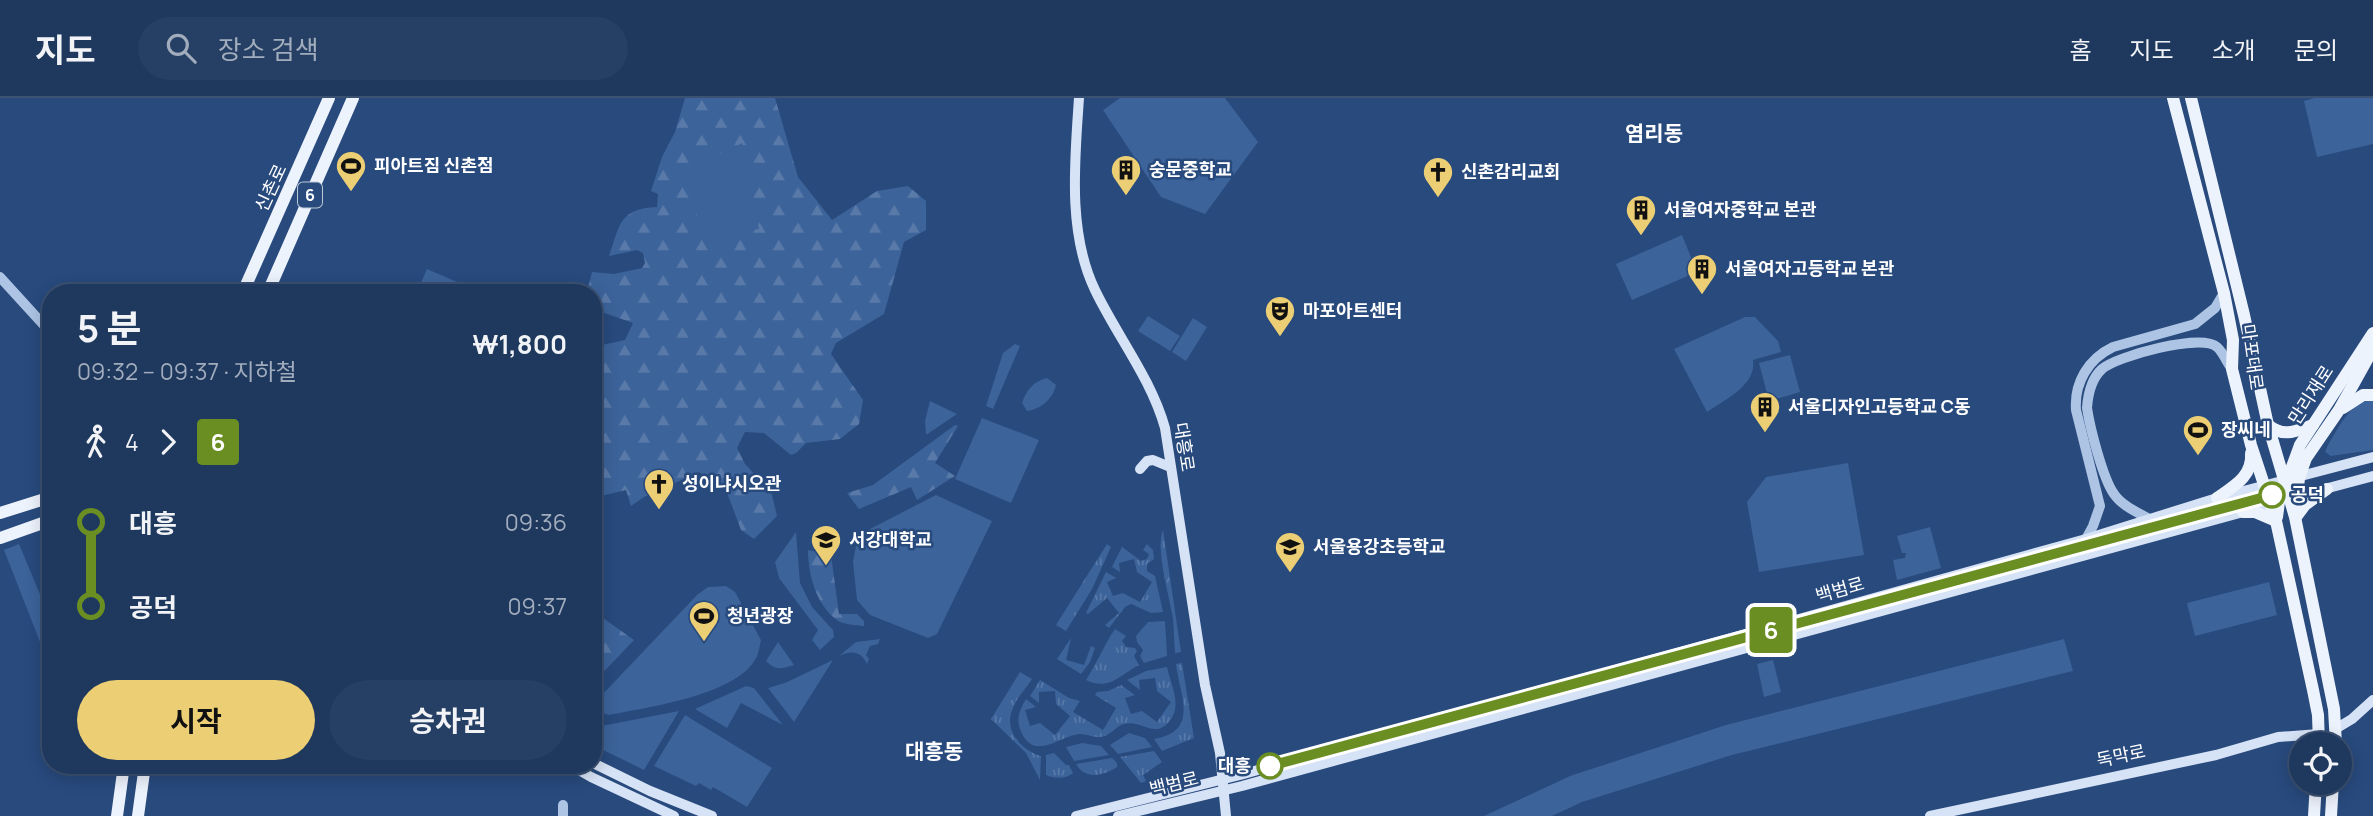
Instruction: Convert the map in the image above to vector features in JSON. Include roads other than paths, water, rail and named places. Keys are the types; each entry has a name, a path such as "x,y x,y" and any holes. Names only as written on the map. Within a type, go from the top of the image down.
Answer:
{"main road":[{"name":"신촌로","path":"247,284 329,98"},
{"name":"6","path":"272,284 353,98"},
{"name":"대흥로","path":"1079,98 1074,176 1084,257 1094,288 1158,405 1165,429 1204,677 1217,738 1226,816"},
{"name":"마포대로","path":"2173,98 2224,293 2233,340 2232,369 2251,445 2266,485 2285,500 2295,517 2337,732"},
{"name":"마포대로","path":"2191,98 2245,315 2268,425 2292,480 2276,521 2313,690 2318,732"},
{"name":"만리재로","path":"2292,480 2300,445 2373,332"},
{"name":"만리재로","path":"2292,480 2372,357"},
{"path":"2339,410 2363,395 2373,395"},
{"path":"2268,425 2285,434 2313,425"},
{"path":"2217,498 2241,481 2249,470 2252,461 2251,445"},
{"name":"백범로","path":"1258,776 1742,635 2086,540 2217,498 2373,457"},
{"path":"1140,468 1147,461 1153,460 1170,467"},
{"name":"백범로","path":"1076,816 1258,776 1745,648 2373,476"},
{"path":"2295,517 2305,505 2327,489"},
{"path":"0,513 42,500"},
{"path":"2243,512 2255,512 2276,521"},
{"path":"0,538 42,523"},
{"path":"1742,635 1745,648"},
{"path":"2337,728 2373,700"},
{"name":"독막로","path":"1930,816 2216,755 2278,737 2289,738"},
{"path":"602,767 650,791 712,816"},
{"path":"117,816 123,774"},
{"path":"138,816 144,774"},
{"path":"586,774 674,816"},
{"name":"백범로","path":"1118,816 1223,784"},
{"path":"2314,816 2315,795"},
{"path":"2331,816 2332,795"}],"street":[{"path":"0,277 42,322"},
{"path":"2086,540 2100,506 2075,400 2088,367 2103,352 2113,347 2195,324 2215,308 2224,293"},
{"path":"2151,520 2118,499 2106,476 2087,408 2095,378 2101,370 2119,359 2197,342 2217,346 2232,369"}],"metro line":[{"name":"6","path":"1270,766 2272,495"}],"place":[{"name":"피아트짐 신촌점","path":"351,193"},
{"name":"숭문중학교","path":"1126,197"},
{"name":"신촌감리교회","path":"1438,199"},
{"name":"서울여자중학교 본관","path":"1641,237"},
{"name":"서울여자고등학교 본관","path":"1702,296"},
{"name":"마포아트센터","path":"1280,338"},
{"name":"서울디자인고등학교 C동","path":"1765,434"},
{"name":"장씨네","path":"2198,457"},
{"name":"공덕","path":"2272,495"},
{"name":"성이냐시오관","path":"659,511"},
{"name":"서강대학교","path":"826,567"},
{"name":"서울용강초등학교","path":"1290,574"},
{"name":"청년광장","path":"704,643"},
{"name":"대흥","path":"1270,766"}],"district":[{"name":"염리동","path":"1654,134"},
{"name":"대흥동","path":"934,752"}]}
